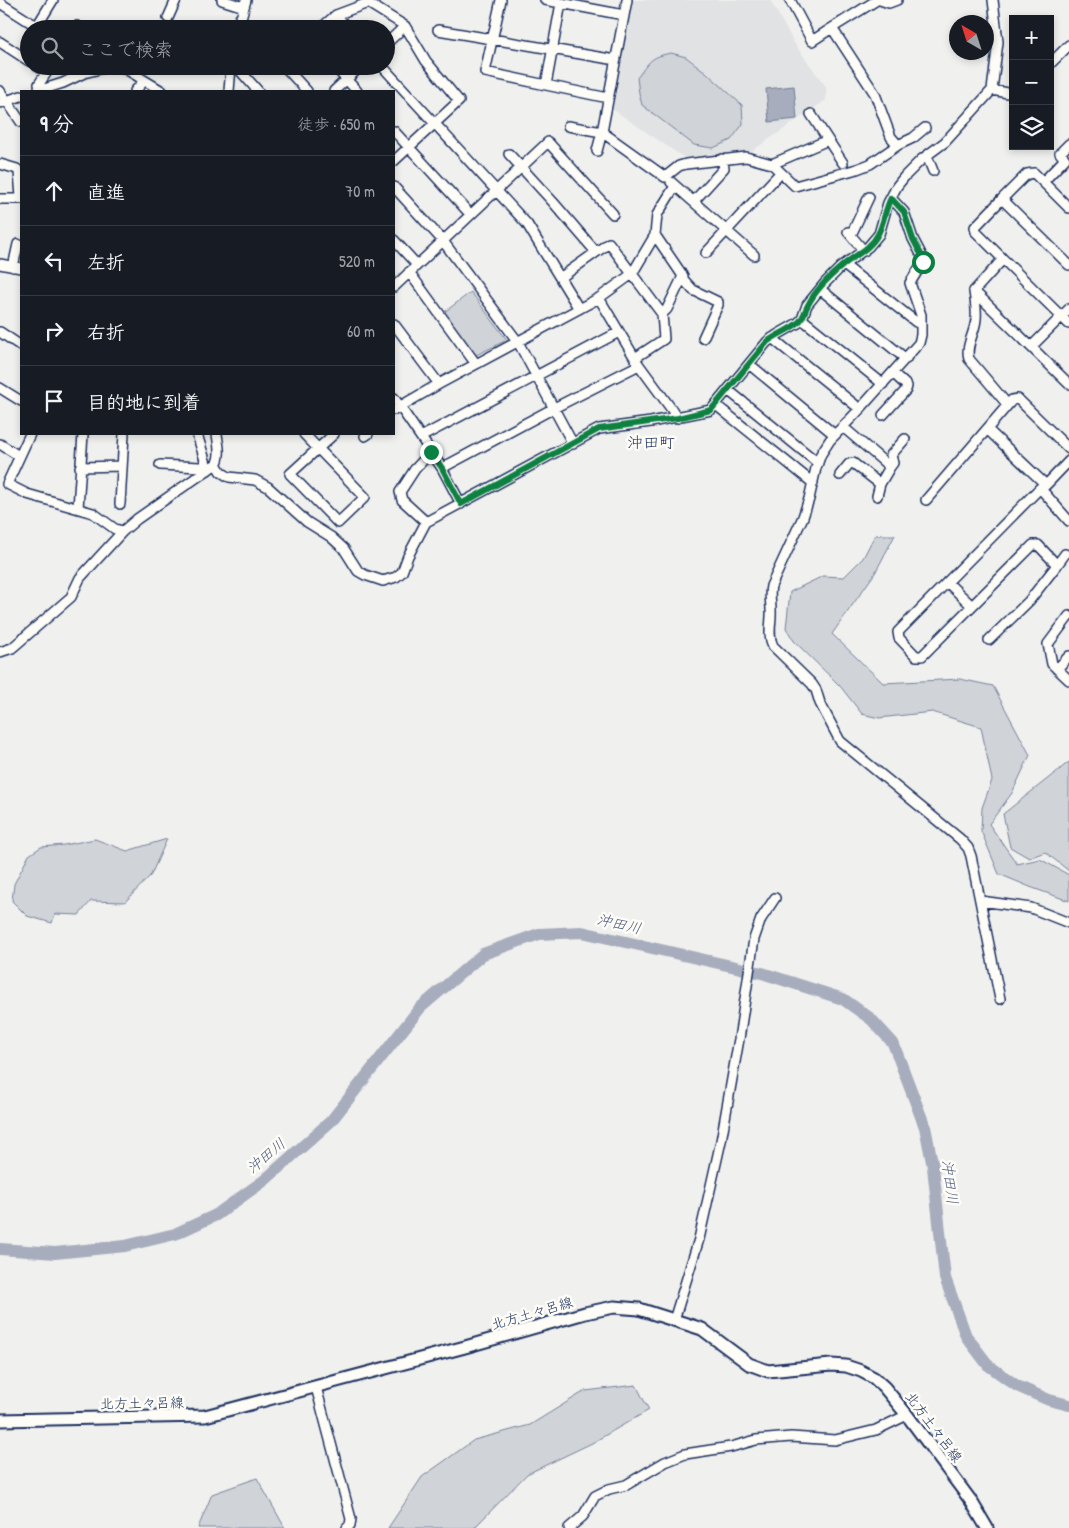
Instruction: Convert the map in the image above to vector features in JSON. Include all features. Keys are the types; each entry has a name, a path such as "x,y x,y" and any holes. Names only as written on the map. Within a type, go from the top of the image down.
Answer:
{"main road":[{"name":"北方土々呂線","path":"0,1420 206,1416 585,1313 614,1307 639,1309 702,1329 749,1364 768,1371 831,1365 846,1366 874,1378 907,1415 971,1500 987,1528"}],"street":[{"path":"43,20 53,0"},
{"path":"168,18 176,0"},
{"path":"222,0 245,3 240,18"},
{"path":"500,0 485,72 608,98"},
{"path":"545,0 587,4 624,15"},
{"path":"597,151 627,0"},
{"path":"790,0 812,41 878,0 889,2 897,0"},
{"path":"160,465 212,467 229,477 255,480 268,487 307,522 338,543 358,571 365,576 383,581 396,577 402,572 408,556 426,522 599,429 678,418 711,410 772,338 790,329 802,319 808,305 820,289 844,265 868,247 879,234 883,216 891,198 905,176 944,142 992,90 998,42 992,0"},
{"path":"0,3 28,20"},
{"path":"330,20 336,15 368,3 405,26 426,61 459,101 395,160"},
{"path":"546,85 561,3"},
{"path":"336,15 340,20"},
{"path":"395,35 405,26"},
{"path":"832,28 874,94 891,137 898,145"},
{"path":"438,30 616,60"},
{"path":"0,42 20,55"},
{"path":"1054,60 1069,45"},
{"path":"39,90 39,84 45,75"},
{"path":"51,89 73,75"},
{"path":"135,75 160,90"},
{"path":"229,90 231,75"},
{"path":"240,75 257,90"},
{"path":"292,75 306,90"},
{"path":"342,75 356,90"},
{"path":"335,90 352,75"},
{"path":"390,75 527,224 579,309"},
{"path":"136,90 144,81"},
{"path":"992,90 1009,93"},
{"path":"0,91 3,102 20,121"},
{"path":"3,102 20,96"},
{"path":"811,114 844,163"},
{"path":"568,126 602,132 665,177 754,255"},
{"path":"665,177 686,164 746,157 772,164 795,186 821,178 840,175 870,164 926,128"},
{"path":"395,132 470,214"},
{"path":"772,164 828,140"},
{"path":"395,286 548,142 613,214"},
{"path":"1043,182 1066,159 1060,153 1069,144"},
{"path":"509,154 596,252"},
{"path":"927,156 933,171"},
{"path":"694,201 724,168 722,159"},
{"path":"0,164 17,169 20,172"},
{"path":"706,254 780,173"},
{"path":"1069,208 1034,173 1027,174 975,227 976,232 1069,324"},
{"path":"461,504 442,468 421,437 397,408 599,298 632,274 654,235 657,215 676,186"},
{"path":"395,188 443,240 518,342 573,444"},
{"path":"864,251 850,233 869,197"},
{"path":"0,199 20,198"},
{"path":"891,198 904,212 913,239 923,258 923,262 910,283 921,315 919,343 830,440 821,454 803,517 771,586 771,642 812,684 840,741 965,843 971,856 1000,999"},
{"path":"1002,199 1069,265"},
{"path":"654,235 683,276 682,278 693,290 718,302 704,338"},
{"path":"395,241 417,265"},
{"path":"442,468 637,361 664,339 662,314 609,243 560,278"},
{"path":"0,265 17,268 18,244"},
{"path":"1003,259 974,290 975,328 967,352 969,359 1007,404"},
{"path":"844,265 921,324"},
{"path":"409,272 476,364"},
{"path":"662,314 667,309 682,278"},
{"path":"820,289 906,359"},
{"path":"974,290 1069,384"},
{"path":"599,298 637,361 678,418"},
{"path":"1031,346 1069,309"},
{"path":"802,319 883,384"},
{"path":"395,325 439,384"},
{"path":"0,332 20,343"},
{"path":"421,437 619,332"},
{"path":"772,338 860,409"},
{"path":"749,364 835,435"},
{"path":"883,416 906,390 906,386 893,373"},
{"path":"0,388 20,400"},
{"path":"728,390 818,463"},
{"path":"926,500 1012,400 1018,399 1069,449"},
{"path":"716,405 812,483"},
{"path":"843,427 890,467"},
{"path":"986,429 1043,486 1069,521"},
{"path":"30,435 7,484 27,494 93,513 115,530 123,531"},
{"path":"78,508 83,435"},
{"path":"120,504 124,435"},
{"path":"197,435 212,467"},
{"path":"0,652 12,648 71,598 80,578 137,518 219,461 217,435"},
{"path":"305,435 318,448 365,497 338,523 290,474 318,448 333,435"},
{"path":"877,496 880,484 893,463 891,455 905,439"},
{"path":"0,444 20,456"},
{"path":"426,522 402,500 400,492 415,469 431,452"},
{"path":"1057,565 1038,545 1033,545 922,656 916,656 899,638 898,632 1069,461"},
{"path":"840,475 849,464 853,463 880,484"},
{"path":"80,467 122,466"},
{"path":"989,640 1029,602 1064,554"},
{"path":"947,582 971,605"},
{"path":"1069,616 1048,644 1052,664 1069,680"},
{"path":"1057,669 1069,656"},
{"path":"674,1320 699,1239 721,1141 740,1039 744,1000 754,942 761,919 775,898"},
{"path":"981,902 1031,908 1069,923"},
{"path":"316,1387 351,1519 350,1525 347,1528"},
{"path":"569,1528 583,1516 595,1496 610,1489 626,1485 665,1462 685,1454 731,1447 756,1440 791,1438 836,1440 876,1430 907,1415"}],"shaded area":[{"path":"633,0 770,0 794,43 826,87 826,100 752,151 686,159 611,108"},
{"path":"671,53 686,57 707,73 742,105 743,124 731,140 713,148 694,145 642,105 637,78 654,58"},
{"path":"471,292 507,340 474,356 443,313"},
{"path":"875,535 895,535 875,573 832,634 883,683 960,679 993,686 1030,755 1012,793 989,824 1017,864 1040,859 1069,875 1069,901 999,874 981,831 982,808 992,780 981,727 932,712 879,718 862,714 840,686 794,641 786,628 790,592 823,576 844,577 863,558"},
{"path":"1069,762 1069,871 1045,852 1029,858 1010,847 1003,814"},
{"path":"95,839 127,851 167,839 151,875 125,902 91,901 79,915 55,914 52,923 27,916 12,901 14,884 29,855 41,847"},
{"path":"636,1385 649,1410 592,1443 527,1474 474,1528 388,1528 422,1477 474,1440 530,1425 585,1391"},
{"path":"257,1478 285,1528 198,1528 212,1494"}],"water":[{"path":"794,86 797,119 769,122 766,89"}],"waterway":[{"name":"沖田川","path":"0,1249 55,1253 125,1246 175,1234 216,1215 265,1180 331,1121 420,1008 483,954 539,934 582,932 762,973 843,999 871,1019 893,1043 925,1127 933,1167 945,1278 966,1336 988,1365 1017,1386 1049,1400 1069,1405"},
{"name":"沖田川","path":"0,1253 1,1249"}],"district":[{"name":"沖田町","path":"651,442"}],"route":[{"path":"431,452 442,468 461,504 599,429 678,418 711,410 767,342 798,323 813,297 825,283 841,267 868,247 879,234 883,216 891,198 904,212 923,262"}]}
